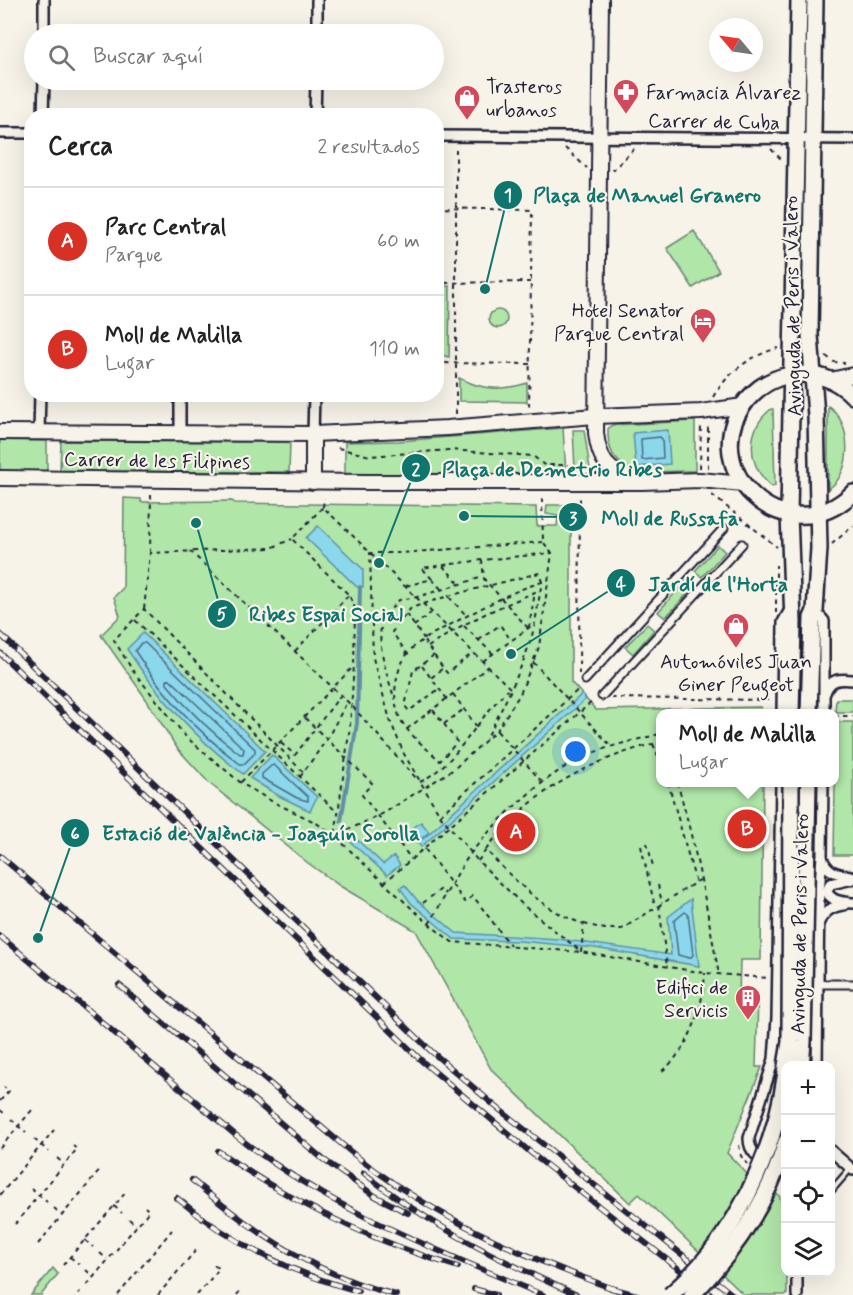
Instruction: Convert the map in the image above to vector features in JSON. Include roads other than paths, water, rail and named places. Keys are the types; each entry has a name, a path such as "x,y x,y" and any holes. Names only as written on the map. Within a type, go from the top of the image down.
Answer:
{"main road":[{"path":"595,416 601,0"},
{"name":"Avinguda de Peris i Valero","path":"799,0 810,341 816,416 819,548 815,611 812,618 809,709"},
{"name":"Avinguda de Peris i Valero","path":"791,709 793,622 789,514 792,375 815,0"},
{"path":"853,396 831,380 813,375 792,375 764,385 743,406 733,431 731,445 732,459 743,484 758,501 778,512 803,516 817,514 831,510 853,493"},
{"path":"831,380 853,375"},
{"name":"Carrer de les Filipines","path":"0,432 313,434 448,429 595,416 700,412 743,406"},
{"name":"Carrer de les Filipines","path":"595,416 598,449 606,465 623,476 642,482"},
{"path":"313,434 313,482"},
{"name":"Carrer de les Filipines","path":"0,478 313,482 700,480 743,484"},
{"name":"Avinguda de Peris i Valero","path":"787,1061 789,1042 791,787"},
{"name":"Avinguda de Peris i Valero","path":"801,1061 808,787"},
{"path":"670,1295 711,1252 742,1205 755,1180 781,1100"},
{"path":"692,1295 725,1258 758,1207 781,1155"}],"street":[{"path":"44,0 44,24"},
{"path":"317,0 317,24"},
{"path":"43,108 44,90"},
{"path":"315,108 316,90"},
{"path":"0,133 24,134"},
{"name":"Carrer de Cuba","path":"444,136 853,139"},
{"path":"39,432 40,402"},
{"path":"180,402 180,433"},
{"path":"313,434 314,402"},
{"path":"585,680 724,528"},
{"path":"602,696 741,544"},
{"name":"Avinguda de Peris i Valero","path":"782,709 783,622 791,608"},
{"name":"Avinguda de Peris i Valero","path":"815,611 824,621 824,709"},
{"path":"824,695 832,681 853,680"},
{"name":"Avinguda de Peris i Valero","path":"781,787 777,1018 774,1059 749,1138 749,1146 752,1153 781,1168"},
{"name":"Avinguda de Peris i Valero","path":"818,1061 818,923 823,787"},
{"path":"822,856 829,870 853,878"},
{"path":"853,878 830,884 827,892 837,901 853,903"},
{"path":"818,923 828,910 835,906 853,903"},
{"path":"818,984 853,984"},
{"path":"835,1154 852,1169"},
{"path":"797,1277 797,1295"}],"lane":[{"path":"835,1188 852,1169"}],"water":[{"path":"668,430 670,464 636,467 633,433"},
{"path":"318,526 363,569 363,587 357,587 306,538"},
{"path":"143,633 265,751 243,774 179,717 139,667 127,649"},
{"path":"582,694 586,699 421,847 409,831 421,822 429,832 423,839"},
{"path":"272,755 317,797 310,811 250,778"},
{"path":"350,833 383,864 394,856 400,865 387,875 344,836"},
{"path":"405,885 417,900 456,933 559,939 671,955 668,917 691,899 699,966 595,948 519,941 454,939 411,903 400,888"}],"waterway":[{"path":"341,821 357,723 360,587"}],"railway":[{"path":"0,634 431,1051 495,1106 733,1295"},
{"path":"0,653 423,1062 536,1157 712,1295"},
{"path":"0,856 381,1175 445,1215 478,1232 546,1263 617,1290"},
{"path":"0,936 268,1160 343,1205 382,1225 543,1295"},
{"path":"119,985 324,1160 375,1196 408,1213"},
{"path":"218,1151 246,1170 334,1219 364,1233 458,1267"},
{"path":"364,1173 388,1192 440,1226 577,1295"},
{"path":"192,1180 239,1218 287,1250 339,1276 396,1295"},
{"path":"177,1198 218,1229 262,1255 285,1266 358,1291"},
{"path":"611,1288 637,1295"},
{"path":"474,1289 496,1295"}],"place":[{"name":"Farmacia Álvarez","path":"626,115"},
{"name":"Trasteros urbanos","path":"467,121"},
{"name":"Plaça de Manuel Granero","path":"485,289"},
{"name":"Hotel Senator Parque Central","path":"703,344"},
{"name":"Moll de Russafa","path":"464,516"},
{"name":"Ribes Espai Social","path":"196,523"},
{"name":"Plaça de Demetrio Ribes","path":"379,563"},
{"name":"Automóviles Juan Giner Peugeot","path":"736,649"},
{"name":"Jardí de l'Horta","path":"511,654"},
{"name":"Moll de Malilla","path":"747,829"},
{"name":"Parc Central","path":"516,832"},
{"name":"Estació de València - Joaquín Sorolla","path":"38,938"},
{"name":"Edifici de Servicis","path":"748,1021"}]}
